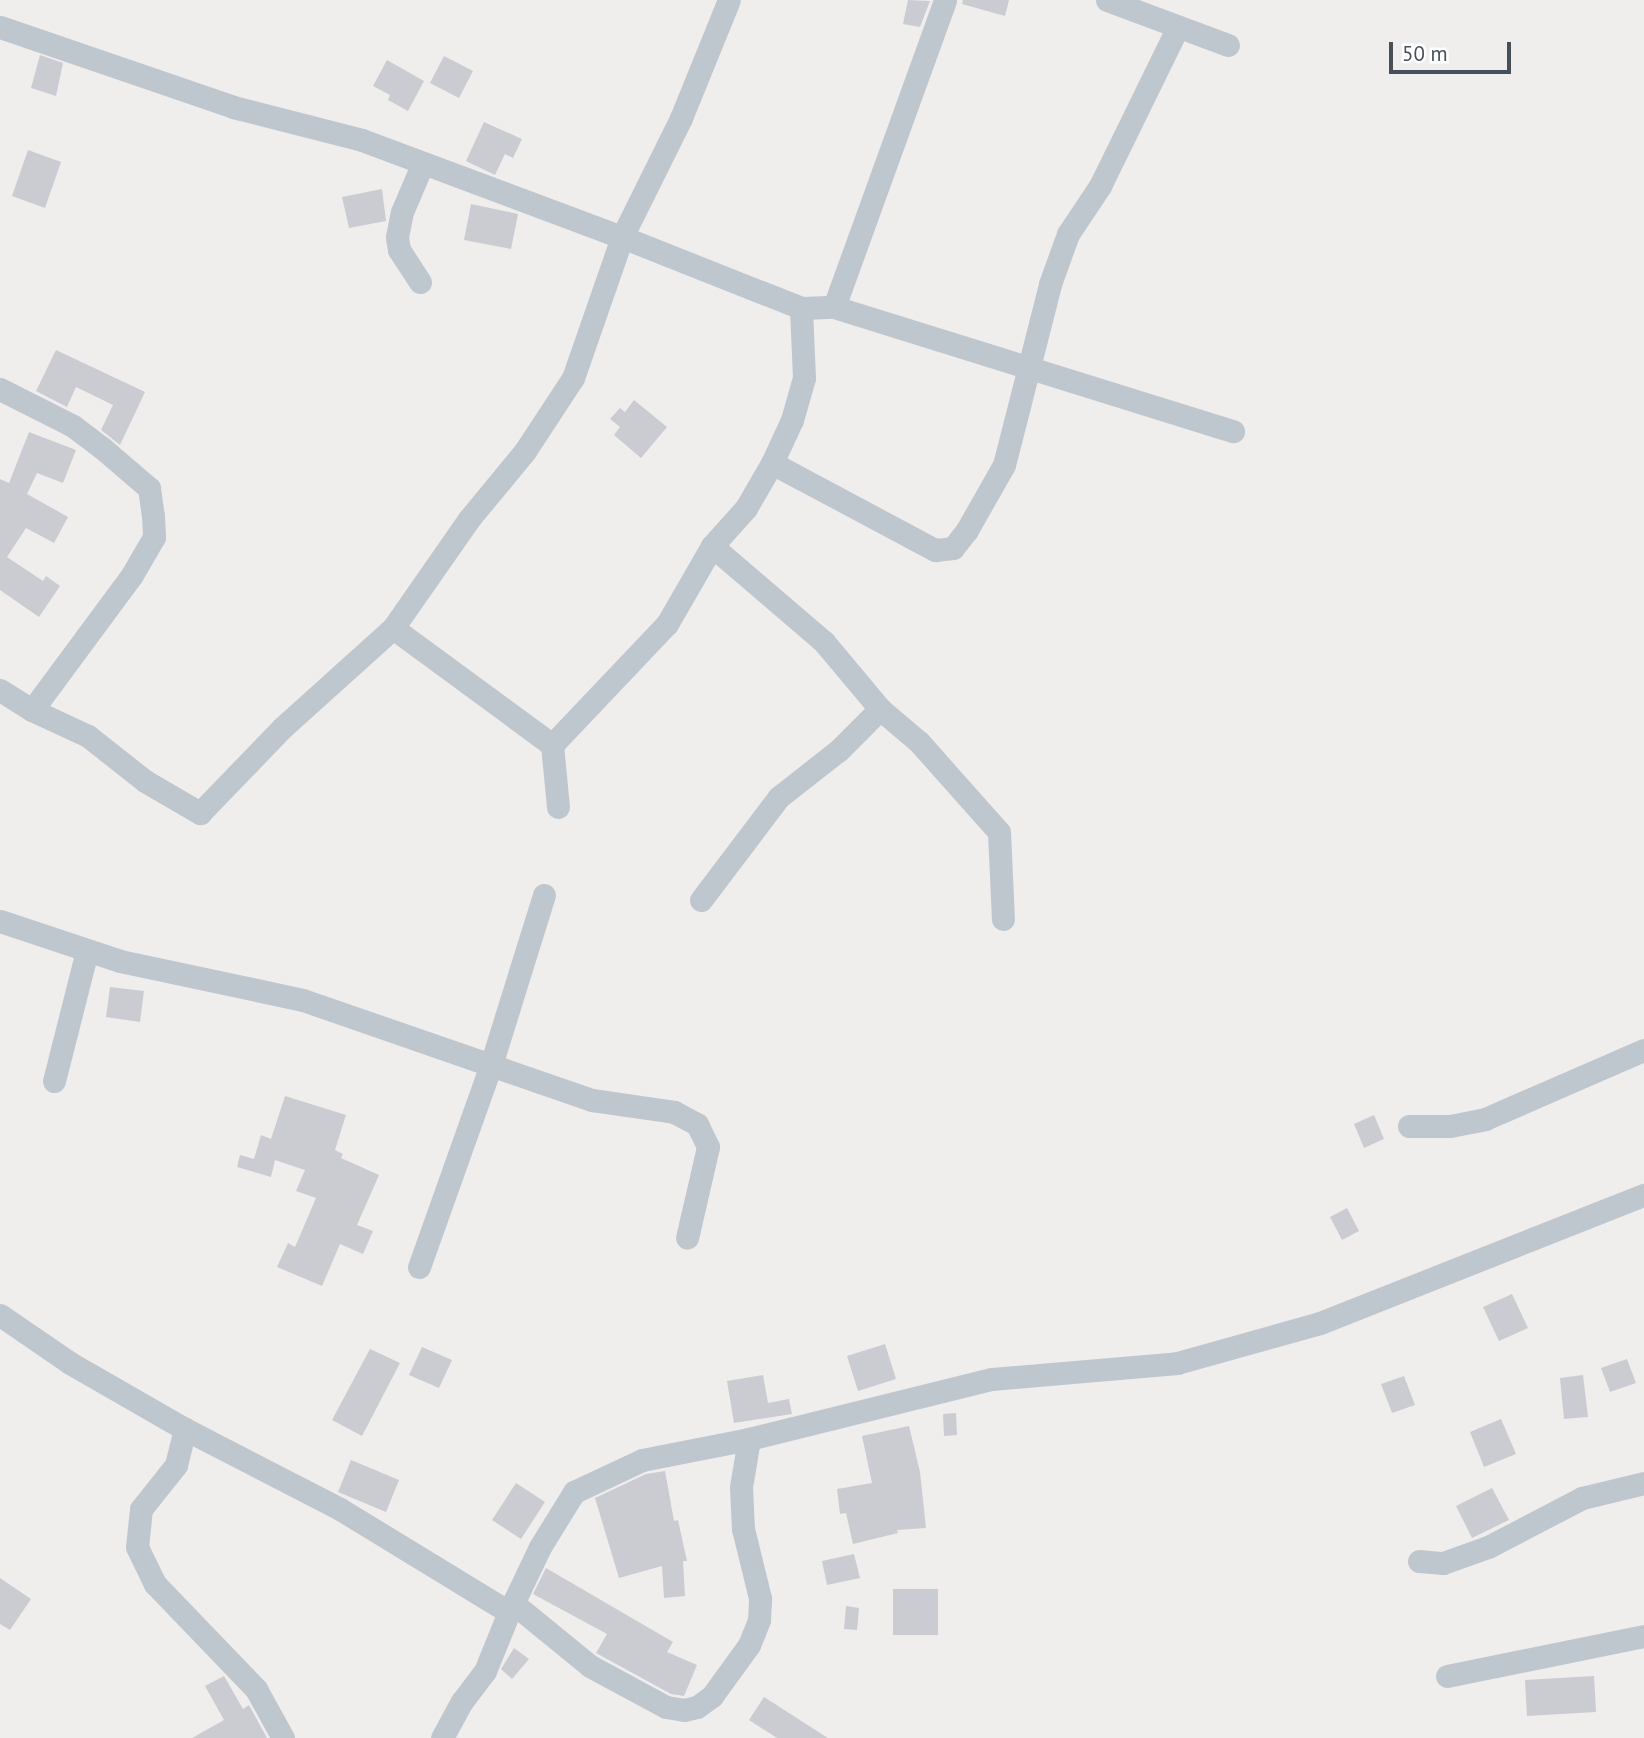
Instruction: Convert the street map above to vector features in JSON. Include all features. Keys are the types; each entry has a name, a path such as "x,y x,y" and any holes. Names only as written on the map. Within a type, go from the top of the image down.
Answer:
{"street":[{"path":"0,690 32,710 88,736 145,781 200,813 282,728 393,628 469,519 525,451 573,378 622,237 681,118 729,0"},
{"path":"834,307 945,0"},
{"path":"1107,0 1228,45"},
{"path":"0,27 233,107 362,140 422,165 622,237 802,308 834,307 1233,431"},
{"path":"772,463 935,550 953,548 967,530 1004,465 1050,284 1068,234 1100,186 1178,27"},
{"path":"420,282 399,250 397,237 402,212 422,165"},
{"path":"552,745 667,624 712,546 746,508 772,463 792,420 804,378 802,308"},
{"path":"0,389 73,426 101,447 149,488 153,516 154,537 132,575 32,710"},
{"path":"712,546 824,642 880,709 919,742 999,832 1003,857 1003,919"},
{"path":"393,628 552,745 558,807"},
{"path":"701,900 779,797 839,750 880,709"},
{"path":"419,1267 491,1065 544,895"},
{"path":"0,921 120,961 303,1000 592,1100 674,1112 697,1124 708,1147 687,1238"},
{"path":"54,1081 87,951"},
{"path":"1409,1126 1450,1126 1485,1119 1644,1050"},
{"path":"442,1738 462,1701 485,1671 540,1548 574,1492 642,1460 749,1439 992,1380 1177,1363 1320,1323 1644,1195"},
{"path":"0,1315 70,1363 184,1429 340,1509 511,1608 590,1666 666,1707 684,1710 697,1707 712,1696 749,1645 759,1620 760,1598 743,1529 741,1488 749,1439"},
{"path":"184,1429 176,1465 141,1509 137,1548 155,1584 256,1689 283,1738"},
{"path":"1419,1560 1443,1563 1488,1547 1582,1498 1644,1483"},
{"path":"1447,1676 1644,1636"}],"building":[{"path":"908,0 930,1 920,27 903,24"},
{"path":"963,0 1009,0 1005,16 962,4"},
{"path":"40,55 63,63 56,96 31,88"},
{"path":"444,56 473,71 459,98 430,83"},
{"path":"387,60 424,81 408,111 388,100 390,95 373,86"},
{"path":"484,122 522,139 513,158 505,154 495,175 466,161"},
{"path":"28,150 61,162 45,208 12,196"},
{"path":"382,189 386,221 349,228 342,197"},
{"path":"471,204 518,214 511,249 464,240"},
{"path":"56,350 145,392 120,445 101,430 113,405 76,387 67,407 36,391"},
{"path":"634,400 667,427 641,458 614,435 620,427 610,419 620,408 625,412"},
{"path":"29,432 76,450 63,483 37,473 27,494 68,517 54,543 26,528 7,557 43,581 46,576 60,586 39,617 0,590 0,479 9,483"},
{"path":"110,987 144,991 140,1022 106,1017"},
{"path":"285,1096 346,1115 335,1150 343,1154 341,1158 379,1175 357,1225 373,1231 363,1254 340,1244 322,1286 277,1267 288,1243 295,1247 316,1198 296,1191 305,1170 275,1160 271,1177 237,1167 240,1155 254,1159 261,1135 271,1139"},
{"path":"1374,1115 1384,1139 1364,1148 1354,1124"},
{"path":"1347,1208 1359,1231 1342,1240 1330,1217"},
{"path":"1512,1294 1528,1328 1499,1341 1483,1307"},
{"path":"885,1344 896,1379 858,1391 847,1356"},
{"path":"422,1347 452,1360 439,1388 409,1375"},
{"path":"370,1349 400,1363 362,1436 332,1420"},
{"path":"1627,1359 1636,1383 1610,1392 1601,1368"},
{"path":"763,1375 768,1403 789,1399 792,1414 734,1423 727,1381"},
{"path":"1583,1375 1588,1417 1564,1419 1560,1378"},
{"path":"1404,1376 1415,1405 1392,1413 1381,1384"},
{"path":"956,1413 957,1435 944,1436 943,1414"},
{"path":"1501,1419 1516,1454 1484,1467 1470,1432"},
{"path":"909,1426 920,1472 926,1528 897,1530 898,1533 853,1544 846,1513 840,1514 837,1489 872,1483 862,1436"},
{"path":"351,1460 399,1480 386,1512 338,1492"},
{"path":"665,1471 674,1521 678,1520 687,1561 683,1561 685,1596 664,1598 662,1566 619,1578 595,1498 646,1474"},
{"path":"516,1483 545,1502 521,1539 492,1520"},
{"path":"1492,1488 1509,1520 1472,1538 1456,1506"},
{"path":"854,1554 860,1578 827,1585 822,1561"},
{"path":"546,1568 673,1642 667,1652 697,1665 684,1696 671,1694 596,1653 607,1634 533,1594"},
{"path":"0,1578 31,1599 10,1630 0,1624"},
{"path":"893,1589 938,1589 938,1635 893,1635"},
{"path":"846,1606 859,1608 857,1630 844,1629"},
{"path":"514,1648 529,1659 512,1679 501,1669"},
{"path":"224,1676 243,1709 249,1705 267,1738 192,1738 224,1720 205,1686"},
{"path":"1594,1676 1596,1712 1527,1716 1525,1680"},
{"path":"764,1697 828,1738 777,1738 749,1720"}]}
